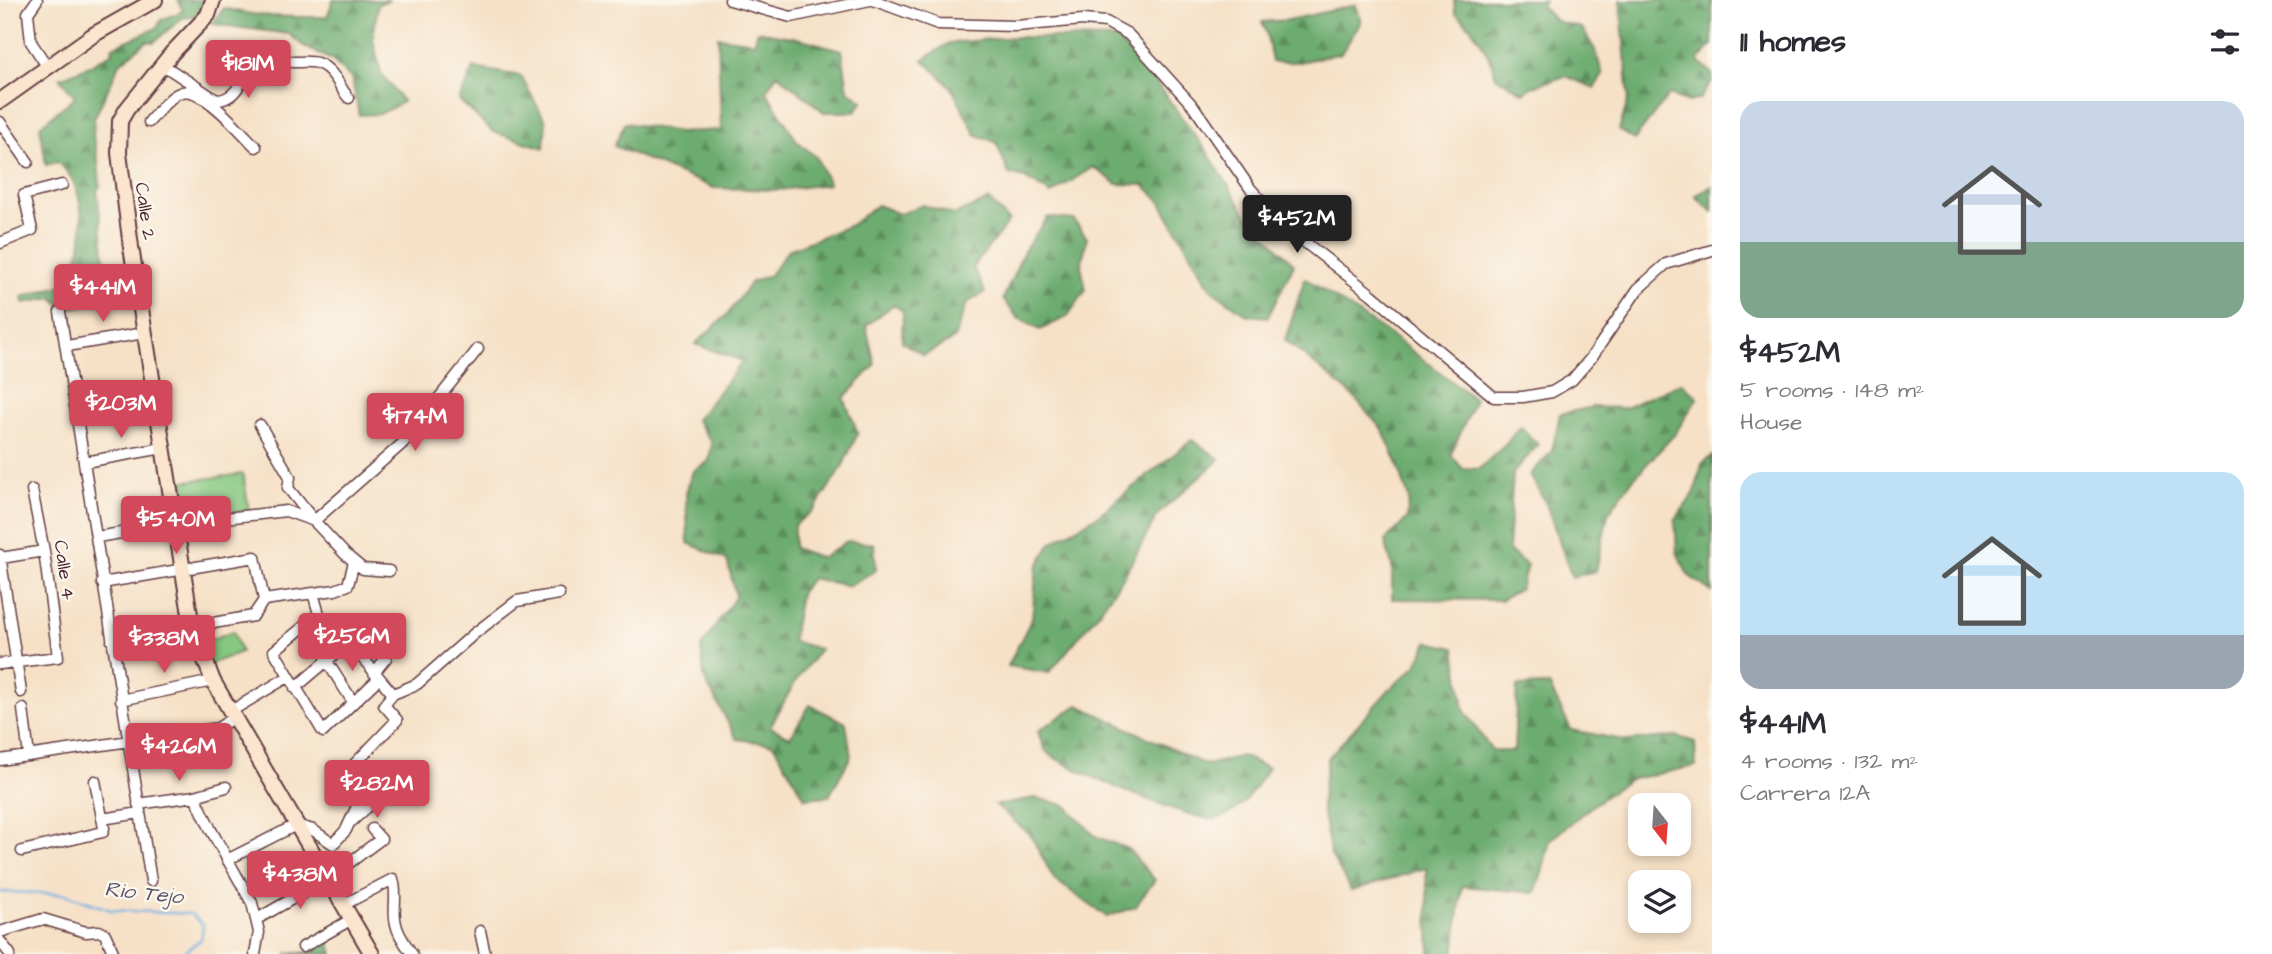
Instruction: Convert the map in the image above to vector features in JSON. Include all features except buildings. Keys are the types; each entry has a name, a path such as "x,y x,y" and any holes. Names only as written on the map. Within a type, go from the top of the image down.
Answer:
{"street":[{"path":"25,0 31,42 47,66"},
{"path":"28,13 37,0"},
{"path":"0,101 93,35 155,0"},
{"name":"Calle 2","path":"213,0 208,15 163,65 120,121 119,153 123,200 192,627 213,681 372,954"},
{"path":"730,0 791,17 871,0 938,24 1016,26 1083,20 1106,22 1128,34 1194,107 1250,188 1284,226 1371,293 1494,397 1523,397 1552,392 1572,380 1591,358 1638,289 1666,264 1712,250"},
{"path":"216,100 228,98 237,90 255,62 265,56 294,62 312,60 323,64 349,98"},
{"path":"163,65 216,100 219,111"},
{"path":"149,122 178,93 184,91 197,94 256,147"},
{"path":"0,122 28,162"},
{"path":"0,243 33,230 24,195 62,185"},
{"path":"60,312 151,881"},
{"path":"66,346 144,333"},
{"path":"314,521 403,443 478,349"},
{"path":"75,405 155,389"},
{"path":"260,425 290,477 288,488 314,521 363,569 389,571"},
{"path":"85,462 163,448"},
{"name":"Calle 4","path":"17,661 58,657 44,551 32,490"},
{"path":"97,537 175,524 286,511 314,521"},
{"path":"21,692 0,557 44,551"},
{"path":"102,583 255,557 264,600 253,616 112,641"},
{"path":"264,600 335,590 348,585 354,562"},
{"path":"313,593 319,614 274,651 323,732 376,676 386,658 390,638"},
{"path":"227,860 296,825 313,830 333,844 346,830 364,791 347,772 397,720 384,705 393,694 417,684 475,633 517,601 559,594"},
{"path":"295,688 349,642 393,694"},
{"path":"326,660 353,702"},
{"path":"0,664 17,661"},
{"path":"0,760 218,728 233,714 288,677"},
{"path":"121,700 213,681"},
{"path":"23,709 29,756"},
{"path":"22,851 104,830 94,780"},
{"path":"102,819 226,788"},
{"path":"348,823 385,791"},
{"path":"195,796 252,903 259,932 255,954"},
{"path":"257,919 329,878 381,839 372,829"},
{"path":"285,865 300,894"},
{"path":"344,905 393,879 396,890 396,924 412,954"},
{"path":"0,932 43,919 86,932 105,933 114,954"},
{"path":"303,947 352,919"},
{"path":"480,931 485,954"},
{"path":"0,941 10,954"}],"green space":[{"path":"178,0 206,0 207,5 199,15 182,18 154,42 147,41 120,63 94,119 93,136 98,160 100,186 97,190 107,278 107,302 65,309 53,298 23,303 22,297 66,284 80,248 80,201 65,169 56,162 46,165 40,126 75,97 60,78 85,68 113,52 112,47 157,28 161,20 183,11"},
{"path":"333,0 390,0 378,4 373,39 381,73 403,102 380,114 359,115 352,79 332,60 305,47 289,34 212,24 224,8 262,15 327,17"},
{"path":"1454,0 1544,0 1541,6 1556,21 1582,28 1595,50 1603,75 1594,88 1566,76 1533,86 1524,93 1496,77 1481,42 1455,13"},
{"path":"1620,0 1712,0 1712,45 1698,60 1712,74 1712,81 1700,99 1689,102 1669,95 1634,140 1619,130 1629,97"},
{"path":"1356,5 1361,22 1341,53 1300,62 1272,62 1262,22 1289,20"},
{"path":"757,31 842,50 848,90 863,101 855,112 824,112 777,74 766,91 797,141 816,157 829,184 779,190 714,188 614,146 625,123 680,132 721,130 718,37 755,42"},
{"path":"1014,37 1117,39 1157,84 1206,150 1248,217 1294,264 1268,317 1247,315 1211,289 1160,201 1144,185 1117,184 1093,167 1051,194 1025,178 1009,174 996,142 976,135 952,88 923,60 949,43"},
{"path":"474,68 521,76 546,122 544,148 493,132 459,100"},
{"path":"1712,186 1712,211 1695,196"},
{"path":"989,200 1009,221 973,267 985,292 967,303 954,339 924,355 902,342 903,311 893,305 866,326 875,365 844,398 858,433 842,467 814,510 794,525 794,548 822,558 847,541 874,544 876,570 849,586 811,578 800,594 792,641 820,649 795,682 770,727 790,737 810,705 846,723 851,756 829,796 805,798 773,744 737,739 704,678 701,647 736,596 727,560 688,543 686,493 693,471 709,461 712,443 696,420 743,361 695,344 728,314 751,282 770,275 788,250 851,225 877,205 900,214 923,205 954,215"},
{"path":"1048,217 1074,220 1087,238 1081,266 1086,290 1067,317 1040,330 1018,318 1003,299 1024,251"},
{"path":"1305,278 1396,339 1475,399 1451,454 1462,468 1479,469 1506,444 1520,426 1538,445 1513,473 1508,550 1527,565 1520,589 1501,600 1392,599 1392,566 1385,541 1407,519 1409,499 1397,462 1382,429 1350,393 1285,340"},
{"path":"1681,383 1698,397 1675,434 1633,479 1608,514 1596,571 1572,577 1546,504 1530,475 1552,451 1560,414 1592,407 1625,408"},
{"path":"1192,440 1220,459 1158,514 1124,576 1097,615 1049,673 1008,666 1032,618 1037,567 1051,543 1097,516"},
{"path":"1712,456 1712,592 1688,575 1677,552 1675,520 1695,492 1702,464"},
{"path":"243,474 249,510 184,519 178,482"},
{"path":"233,631 241,652 210,664 202,643"},
{"path":"1428,642 1455,648 1464,710 1492,751 1514,751 1517,686 1549,685 1571,730 1628,741 1676,736 1695,742 1696,766 1628,780 1550,840 1535,893 1462,886 1454,954 1430,954 1426,868 1351,891 1331,855 1321,805 1328,758 1388,691 1416,666"},
{"path":"1078,705 1206,765 1242,756 1268,768 1240,806 1225,816 1216,819 1204,818 1183,812 1075,769 1046,751 1038,731"},
{"path":"1035,798 1065,805 1095,836 1128,849 1155,880 1135,907 1107,917 1054,879 1031,836 996,805"},
{"path":"328,937 333,954 286,954 310,952"}],"waterway":[{"name":"Rio Tejo","path":"0,892 65,894 111,910 191,914 203,925 201,939 182,954"}]}
